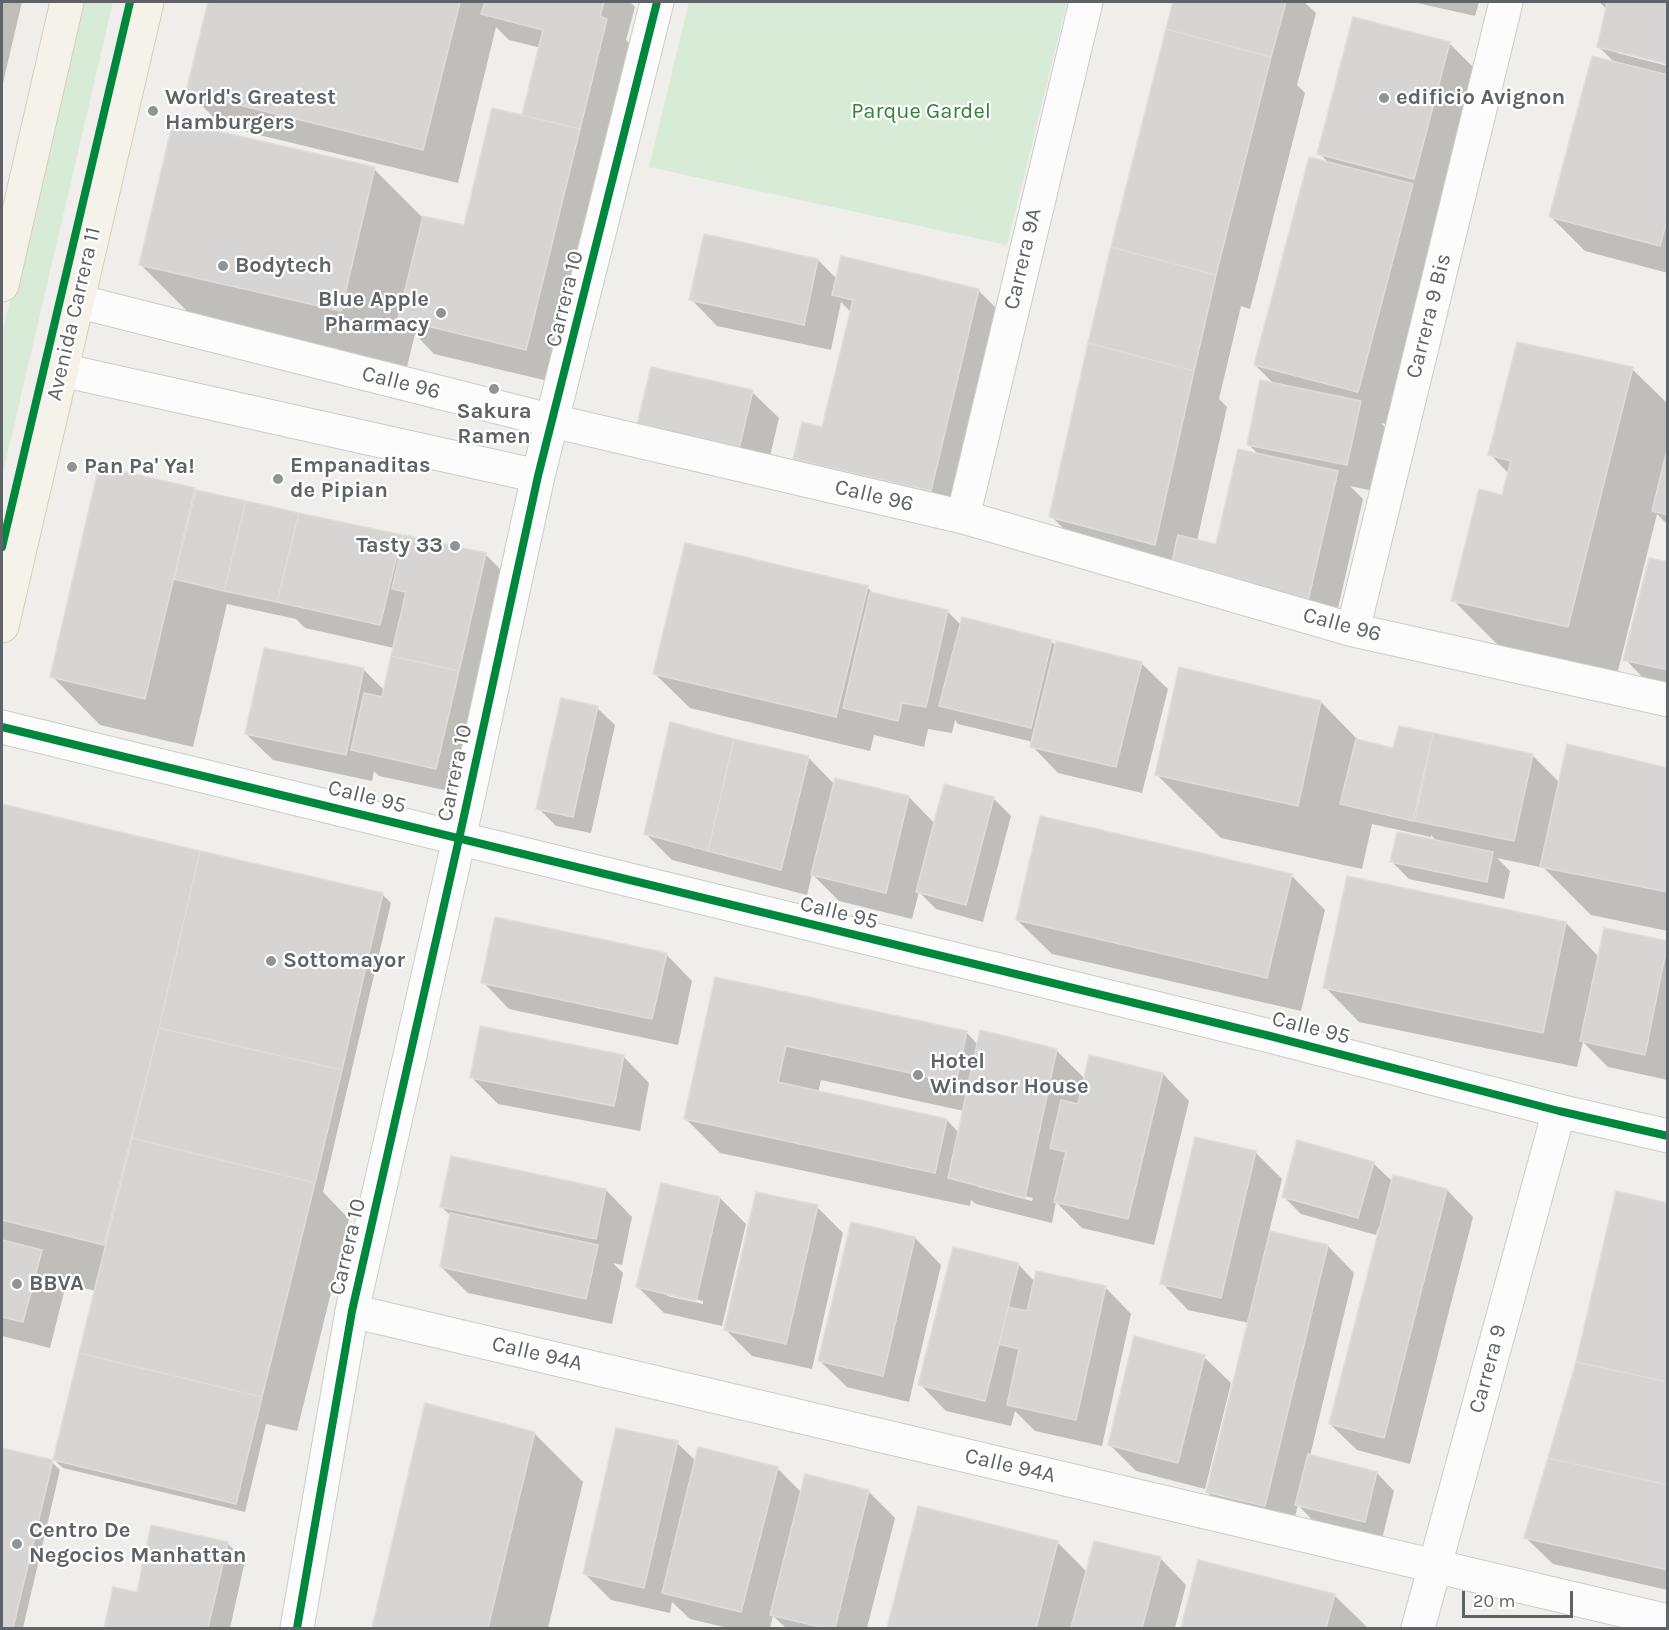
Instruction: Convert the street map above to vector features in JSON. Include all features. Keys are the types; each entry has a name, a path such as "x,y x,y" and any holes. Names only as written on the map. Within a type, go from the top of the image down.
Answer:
{"main road":[{"path":"2,285 68,2"},
{"name":"Avenida Carrera 11","path":"2,626 147,2"}],"street":[{"name":"Carrera 10","path":"297,1629 352,1311 459,839 538,476 657,2"},
{"name":"Carrera 9A","path":"963,517 1086,2"},
{"name":"Carrera 9 Bis","path":"1353,630 1506,2"},
{"name":"Calle 96","path":"77,301 553,421 963,517 1353,630 1668,700"},
{"path":"62,370 538,476"},
{"name":"Calle 95","path":"2,727 1270,1036 1559,1111 1668,1136"},
{"name":"Carrera 9","path":"1418,1629 1559,1111"},
{"name":"Calle 94A","path":"352,1311 1668,1621"}],"green space":[{"path":"79,2 113,2 2,477 2,335"},
{"name":"Parque Gardel","path":"689,2 1067,2 1007,245 649,167"}],"building":[{"path":"208,2 460,2 423,150 186,92"},
{"path":"485,2 604,2 600,16 607,19 580,129 522,115 543,30 481,14"},
{"path":"1173,2 1286,2 1271,57 1166,29"},
{"path":"1602,2 1668,2 1668,64 1597,47 1607,3"},
{"name":"edificio Avignon","path":"1353,17 1450,42 1414,179 1317,154"},
{"path":"1166,29 1271,57 1216,275 1111,247"},
{"path":"1592,56 1668,75 1668,216 1660,246 1549,217"},
{"path":"492,108 580,129 526,350 398,319 423,216 464,225"},
{"path":"173,121 375,167 341,311 139,265"},
{"path":"1309,157 1413,184 1358,392 1254,365"},
{"path":"704,234 818,259 804,325 689,300"},
{"path":"1111,247 1216,275 1194,371 1088,343"},
{"path":"841,256 979,289 931,491 793,459 802,422 822,427 853,300 832,295"},
{"path":"1517,342 1633,367 1568,627 1451,601 1479,489 1502,495 1511,461 1488,455"},
{"path":"1088,343 1194,371 1155,545 1049,517"},
{"path":"651,367 753,390 738,453 636,429"},
{"path":"1260,380 1361,401 1347,465 1247,445"},
{"path":"1668,446 1668,515 1652,511"},
{"path":"1238,449 1338,471 1308,601 1170,570 1178,535 1216,544"},
{"path":"99,466 195,488 145,699 50,677"},
{"path":"196,490 246,501 224,591 174,579"},
{"path":"246,501 299,513 277,602 224,591"},
{"path":"299,513 402,535 380,625 277,602"},
{"path":"404,535 486,553 459,671 391,656 406,592 392,589"},
{"path":"685,543 868,586 836,717 653,674"},
{"path":"1649,558 1668,562 1668,670 1623,660"},
{"path":"870,592 948,610 926,707 902,703 898,721 843,708"},
{"path":"962,617 1052,640 1031,728 939,706"},
{"path":"1056,641 1142,662 1116,767 1030,747"},
{"path":"264,648 364,668 346,755 245,734"},
{"path":"391,656 459,671 436,769 351,750 364,693 382,697"},
{"path":"1179,667 1321,701 1298,806 1155,775"},
{"path":"561,698 598,706 573,817 536,809"},
{"path":"670,722 734,739 708,851 644,834"},
{"path":"1399,726 1433,733 1413,821 1340,804 1356,739 1393,748"},
{"path":"1433,733 1533,754 1514,841 1415,821"},
{"path":"734,739 809,756 781,870 708,851"},
{"path":"1567,744 1668,768 1668,892 1540,867"},
{"path":"835,778 909,796 886,893 811,875"},
{"path":"944,784 994,797 966,905 916,892"},
{"path":"2,804 200,851 159,1028 104,1245 2,1220"},
{"path":"1040,816 1292,874 1267,978 1016,920"},
{"path":"1397,832 1493,852 1487,882 1390,862"},
{"name":"Sottomayor","path":"200,851 383,893 342,1070 159,1028"},
{"path":"1347,876 1566,922 1543,1033 1323,988"},
{"path":"495,917 667,953 652,1019 481,983"},
{"path":"1604,928 1668,941 1645,1055 1580,1041"},
{"path":"715,977 967,1031 956,1083 786,1046 778,1082 947,1119 935,1173 684,1119"},
{"path":"480,1026 624,1055 614,1106 470,1078"},
{"path":"159,1028 342,1070 315,1183 132,1138"},
{"path":"980,1030 1057,1049 1025,1198 948,1178"},
{"path":"1089,1055 1163,1073 1128,1219 1054,1202 1066,1152 1050,1148 1061,1100 1078,1104"},
{"path":"1195,1137 1256,1151 1221,1298 1160,1284"},
{"path":"132,1138 315,1183 262,1397 79,1353"},
{"path":"1297,1140 1374,1162 1358,1218 1282,1197"},
{"path":"451,1156 606,1189 596,1239 440,1207"},
{"path":"1393,1175 1447,1189 1384,1438 1329,1424"},
{"path":"661,1183 720,1197 696,1301 636,1287"},
{"path":"1616,1191 1668,1203 1668,1382 1576,1362"},
{"path":"756,1192 818,1205 786,1344 724,1330"},
{"path":"450,1213 598,1245 586,1299 440,1267"},
{"path":"851,1222 915,1237 883,1376 818,1361"},
{"path":"1270,1231 1328,1245 1265,1506 1206,1492"},
{"name":"BBVA","path":"2,1240 42,1250 23,1322 2,1317"},
{"path":"953,1247 1019,1263 985,1401 918,1385"},
{"path":"1036,1271 1106,1286 1076,1420 1007,1405 1019,1349 999,1344 1008,1307 1027,1311"},
{"path":"1134,1336 1205,1355 1178,1463 1108,1445"},
{"path":"79,1353 262,1397 236,1504 53,1460"},
{"path":"1576,1362 1668,1382 1668,1485 1548,1458"},
{"path":"425,1403 535,1432 488,1628 372,1628"},
{"path":"616,1428 678,1441 644,1588 583,1574"},
{"path":"698,1447 778,1467 741,1612 662,1593"},
{"name":"Centro De Negocios Manhattan","path":"2,1448 53,1460 13,1628 2,1628"},
{"path":"1308,1454 1377,1472 1365,1522 1295,1505"},
{"path":"1548,1458 1668,1485 1668,1570 1524,1538"},
{"path":"805,1474 869,1490 835,1628 825,1628 770,1615"},
{"path":"918,1506 1058,1541 1036,1628 887,1628"},
{"path":"151,1525 228,1542 208,1628 104,1628 113,1587 137,1592"},
{"path":"1094,1541 1161,1557 1142,1628 1071,1628"},
{"path":"1198,1560 1335,1594 1326,1628 1181,1628"}],"cycle path":[{"path":"2,547 130,2"},
{"path":"297,1628 352,1311 459,839 538,476 657,2"},
{"path":"2,727 1270,1036 1559,1111 1668,1136"}],"place":[{"name":"edificio Avignon","path":"1384,98"},
{"name":"World's Greatest Hamburgers","path":"153,111"},
{"name":"Bodytech","path":"223,266"},
{"name":"Blue Apple Pharmacy","path":"441,313"},
{"name":"Sakura Ramen","path":"494,389"},
{"name":"Pan Pa' Ya!","path":"72,467"},
{"name":"Empanaditas de Pipian","path":"278,479"},
{"name":"Tasty 33","path":"455,546"},
{"name":"Sottomayor","path":"271,961"},
{"name":"Hotel Windsor House","path":"918,1075"},
{"name":"BBVA","path":"17,1284"},
{"name":"Centro De Negocios Manhattan","path":"17,1544"}]}
